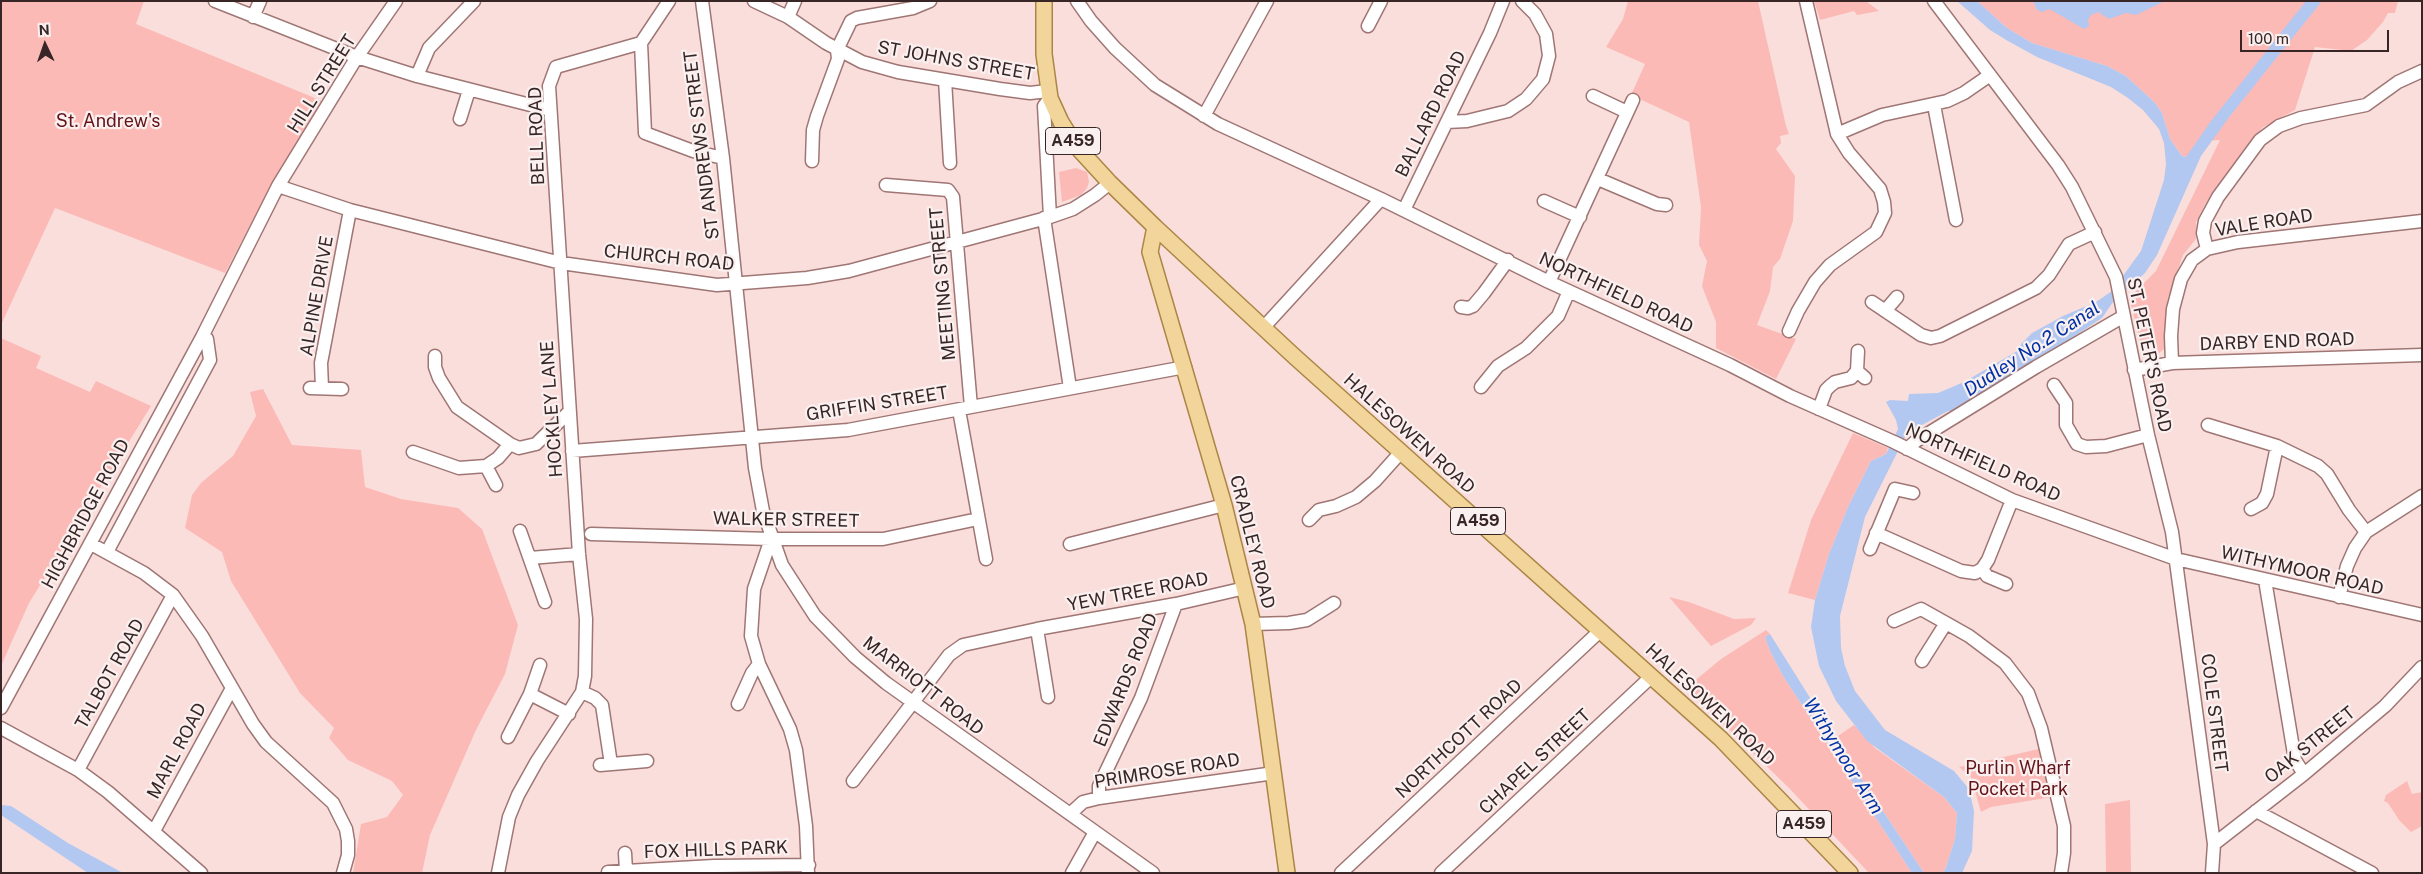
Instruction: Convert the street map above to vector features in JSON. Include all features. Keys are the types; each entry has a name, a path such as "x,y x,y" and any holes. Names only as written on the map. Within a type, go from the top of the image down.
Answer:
{"main road":[{"name":"HALESOWEN ROAD","path":"1044,1 1044,54 1049,94 1061,122 1076,146 1110,183 1154,227 1263,328 1601,630 1752,768 1850,873"},
{"name":"CRADLEY ROAD","path":"1154,227 1150,252 1224,505 1253,624 1287,873"}],"street":[{"path":"215,1 357,57 417,76 550,110"},
{"path":"253,17 260,1"},
{"name":"HILL STREET","path":"278,186 357,57 396,1"},
{"path":"417,76 429,48 474,1"},
{"path":"669,1 641,43 644,133 693,151 723,158"},
{"name":"ST ANDREWS STREET","path":"702,1 723,158 735,284"},
{"name":"ST JOHNS STREET","path":"754,1 788,17 837,50 862,62 898,72 1030,93 1049,94"},
{"path":"788,17 795,1"},
{"path":"812,161 813,130 838,59 837,50 844,32 852,21 857,18 900,12 930,1"},
{"name":"NORTHFIELD ROAD","path":"1077,1 1099,31 1138,70 1155,85 1204,116 1508,260 1549,282 1880,436 2012,500 2176,559"},
{"path":"1204,116 1267,1"},
{"path":"1368,26 1381,1"},
{"name":"BALLARD ROAD","path":"1404,210 1490,33 1503,1"},
{"path":"1447,122 1468,121 1508,111 1526,99 1543,79 1549,56 1546,34 1535,14 1522,1"},
{"path":"1789,332 1798,311 1816,282 1830,265 1876,232 1885,212 1880,189 1849,153 1837,134 1806,1"},
{"name":"ST. PETER'S ROAD","path":"1934,1 2058,165 2072,187 2116,277 2134,370 2172,532 2176,559"},
{"name":"BELL ROAD","path":"561,263 549,86 556,67 641,43"},
{"path":"2208,249 2203,233 2205,221 2218,197 2260,140 2279,126 2301,118 2366,105 2398,82 2422,72"},
{"path":"1837,134 1882,115 1934,105 1964,93 1990,75"},
{"path":"945,80 950,163"},
{"path":"460,119 469,90"},
{"path":"1049,94 1044,106 1047,218 1070,388"},
{"path":"1549,282 1630,106 1593,96"},
{"path":"1934,105 1956,220"},
{"path":"1598,179 1657,204 1666,204"},
{"name":"CHURCH ROAD","path":"278,186 350,210 561,263 717,285 834,274 1047,218 1072,209 1094,196 1110,183"},
{"name":"HIGHBRIDGE ROAD","path":"1,708 202,337 278,186"},
{"name":"MEETING STREET","path":"886,186 948,190 953,197 965,408 978,519 986,559"},
{"path":"1263,328 1381,199"},
{"path":"1544,201 1580,217"},
{"name":"ALPINE DRIVE","path":"342,389 316,388 350,210"},
{"name":"VALE ROAD","path":"2172,363 2173,309 2181,279 2192,260 2208,249 2238,242 2422,221"},
{"path":"1872,302 1921,335 1930,338 1940,336 2036,288 2049,275 2069,244 2095,232"},
{"path":"1461,307 1468,308 1473,306 1508,260"},
{"name":"HOCKLEY LANE","path":"498,873 509,817 518,795 582,692 586,676 586,619 579,554 569,412 561,263"},
{"name":"MARRIOTT ROAD","path":"735,284 752,437 763,511 771,539 782,565 815,616 855,657 912,704 1153,873"},
{"path":"1481,387 1498,366 1526,348 1558,316 1569,291"},
{"path":"1885,311 1897,297"},
{"path":"1907,449 2123,311"},
{"name":"HIGHBRIDGE ROAD","path":"107,552 210,360 208,339 202,337"},
{"path":"1819,409 1826,390 1835,382 1861,374 1858,351"},
{"name":"DARBY END ROAD","path":"2134,370 2172,363 2422,355"},
{"path":"435,356 435,367 439,378 457,407 510,444 519,448 536,444 569,412"},
{"name":"GRIFFIN STREET","path":"572,451 848,430 1184,367"},
{"path":"2054,385 2066,403 2066,425 2077,444 2086,448 2106,446 2148,435"},
{"path":"2208,425 2277,446 2301,456 2318,466 2327,474 2349,510 2366,532"},
{"path":"413,452 458,468 486,466 498,458 510,444"},
{"path":"2251,509 2262,502 2267,494 2277,446"},
{"path":"1309,520 1319,510 1336,506 1356,497 1375,481 1402,452"},
{"path":"486,466 496,485"},
{"path":"1870,549 1895,488 1913,493"},
{"path":"2339,597 2355,548 2366,532 2422,496"},
{"path":"1876,533 1961,571 1975,573 1982,569 2012,500"},
{"path":"1070,544 1224,505"},
{"name":"WALKER STREET","path":"591,534 771,539 883,539 978,519"},
{"path":"520,530 545,602"},
{"path":"771,539 760,567 752,603 752,636 759,664 790,729 796,750 802,793 808,869"},
{"path":"91,544 144,573 173,595 202,636 253,724 266,742 333,803 346,829 348,840 348,854 343,873"},
{"path":"530,558 579,554"},
{"name":"WITHYMOOR ROAD","path":"2176,559 2422,615"},
{"name":"COLE STREET","path":"2176,559 2214,844 2212,873"},
{"path":"1982,569 1987,576 2006,584"},
{"path":"2265,580 2295,760 2304,774"},
{"name":"YEW TREE ROAD","path":"853,781 948,655 963,646 1036,628 1176,604 1245,588"},
{"name":"TALBOT ROAD","path":"78,770 173,595"},
{"path":"1253,624 1289,624 1307,620 1334,603"},
{"name":"EDWARDS ROAD","path":"1099,798 1099,786 1141,698 1176,604"},
{"path":"1894,621 1921,609 1969,636 2004,663 2028,693 2041,728 2062,818 2064,853 2062,873"},
{"path":"1922,661 1946,623"},
{"path":"1036,628 1048,697"},
{"name":"NORTHCOTT ROAD","path":"1341,873 1601,630"},
{"path":"738,704 759,664"},
{"path":"508,737 530,694 540,665"},
{"name":"OAK STREET","path":"2214,844 2304,774 2385,706 2422,667"},
{"name":"CHAPEL STREET","path":"1442,873 1652,676"},
{"name":"MARL ROAD","path":"154,831 232,688"},
{"path":"582,692 595,698 602,705 606,765 647,761"},
{"path":"530,694 569,714"},
{"path":"1,728 78,770 154,831 200,873"},
{"name":"PRIMROSE ROAD","path":"1070,814 1083,802 1099,798 1274,773"},
{"path":"2256,811 2372,873"},
{"path":"1072,873 1095,832"},
{"name":"FOX HILLS PARK","path":"625,853 626,871"},
{"name":"FOX HILLS PARK","path":"608,872 714,866 808,869"}],"green space":[{"name":"St. Andrew's","path":"1,1 144,1 136,24 322,101 271,185 225,273 55,208 1,325"},
{"path":"1628,1 1758,1 1789,134 1780,136 1781,143 1776,149 1795,176 1793,221 1780,259 1773,267 1770,291 1757,325 1796,339 1776,379 1716,348 1716,322 1702,286 1707,261 1699,245 1701,207 1689,122 1631,95 1645,64 1606,47 1623,19"},
{"path":"1814,1 1866,1 1879,11 1857,15 1854,11 1820,20"},
{"path":"1977,1 2398,1 2395,13 2388,13 2383,22 2367,40 2351,51 2315,47 2295,110 2262,128 2205,204 2196,222 2196,239 2183,255 2167,301 2164,349 2158,354 2150,354 2145,350 2140,341 2131,305 2131,296 2156,271 2220,140 2198,141 2187,157 2182,156 2170,139 2162,113 2155,103 2126,76 2107,66 2032,43 2007,28"},
{"path":"1076,168 1087,172 1089,182 1087,188 1081,195 1062,202 1059,172"},
{"path":"1,338 41,356 36,368 90,392 96,381 151,406 29,603 1,666"},
{"path":"263,389 292,445 361,450 365,487 401,499 458,508 482,529 518,625 505,674 476,730 430,835 422,873 353,873 361,824 387,817 403,795 392,781 348,760 329,738 334,728 300,693 231,581 222,552 185,528 192,495 201,483 233,456 256,416 250,392"},
{"path":"1853,433 1888,448 1886,454 1871,461 1848,507 1829,554 1815,600 1788,593 1811,520"},
{"path":"1669,597 1689,602 1734,619 1756,618 1751,625 1711,646"},
{"path":"1766,630 1770,634 1765,637 1770,651 1783,676 1912,873 1869,873 1789,788 1686,688 1721,659"},
{"path":"1854,725 1875,748 1944,797 1957,813 1955,839 1945,870 1942,873 1924,873 1835,738"},
{"name":"Purlin Wharf Pocket Park","path":"2039,749 2052,797 1991,807 1981,812 1971,777 1959,767"},
{"path":"2407,781 2412,794 2422,792 2422,826 2411,832 2399,820 2388,803 2384,801 2386,795"},
{"path":"2130,800 2131,873 2106,873 2105,804"}],"water":[{"name":"Dudley No.2 Canal","path":"1957,1 1977,1 2007,28 2032,43 2107,66 2126,76 2155,103 2162,113 2170,139 2182,156 2186,157 2211,121 2306,1 2322,1 2230,116 2201,156 2157,255 2145,273 2113,302 2102,318 2004,383 1955,411 1948,411 1907,433 1865,517 1840,616 1841,648 1845,666 1855,691 1885,730 1954,771 1969,789 1974,811 1972,851 1962,873 1942,873 1945,870 1955,839 1957,813 1944,797 1867,741 1836,701 1819,666 1811,627 1815,600 1829,554 1848,507 1871,461 1886,454 1898,429 1896,420 1886,402 1890,400 1908,401 1909,394 1938,393 1964,382 2019,350 2021,344 2032,333 2063,316 2096,302 2112,291 2141,251 2164,180 2166,164 2164,143 2159,129 2143,110 2128,98 2111,87 2037,57 2008,41 1990,30"},
{"path":"2033,1 2165,1 2136,15 2126,13 2109,19 2098,12 2091,15 2088,20 2089,26 2084,29 2049,9 2042,12 2037,10"},
{"name":"Withymoor Arm","path":"1770,634 1846,755 1924,873 1912,873 1783,676 1765,637"},
{"path":"1,805 11,806 68,843 123,873 88,873 1,815"}]}
